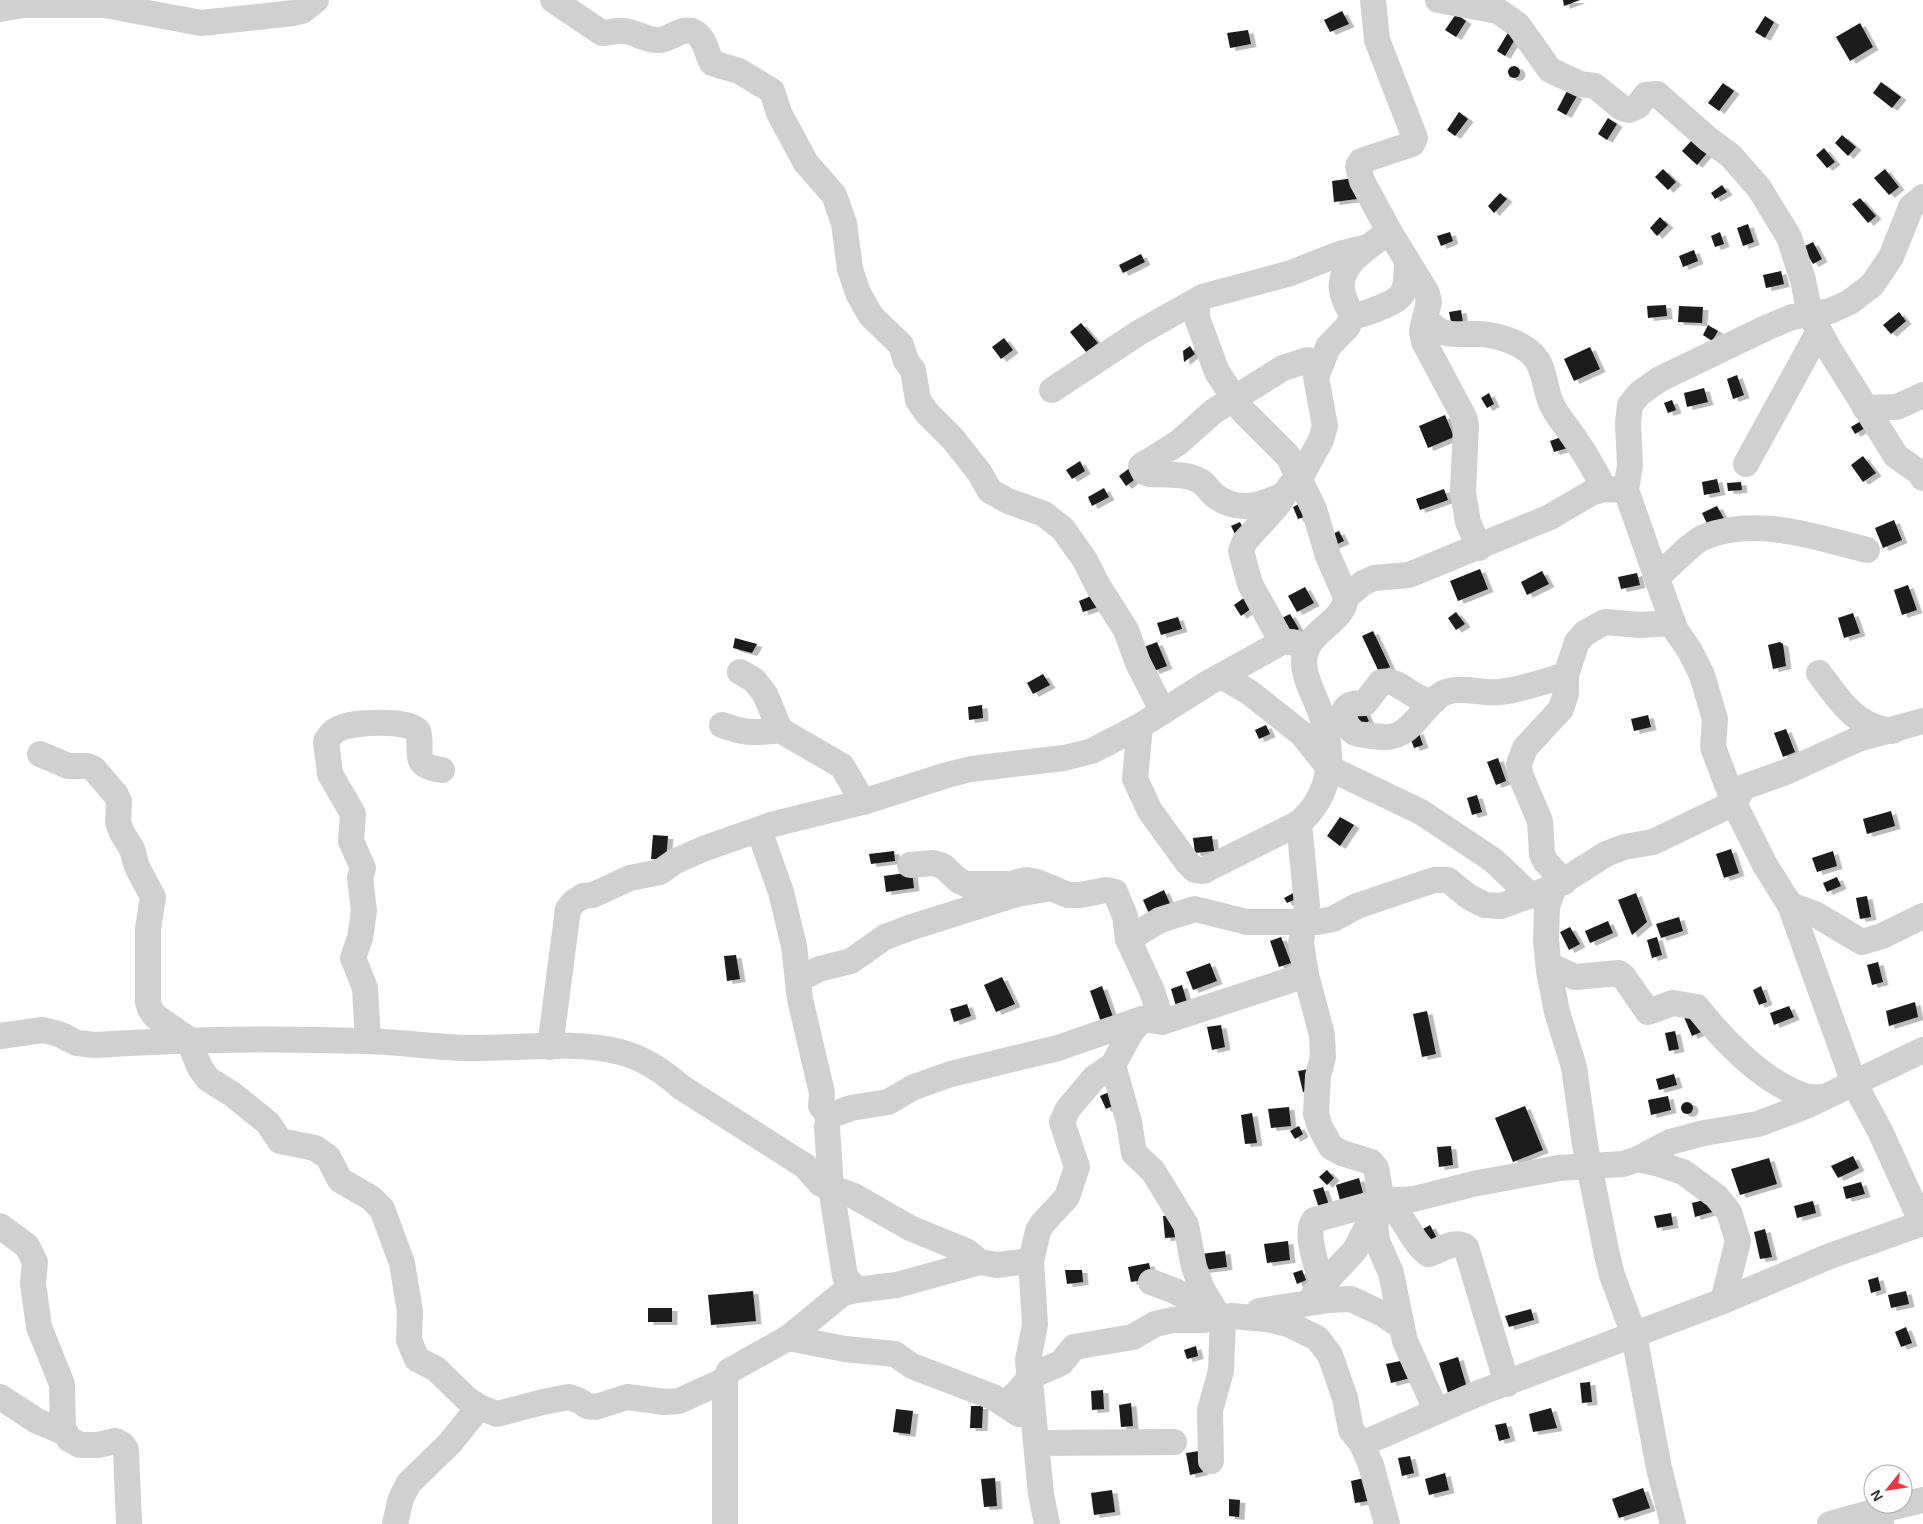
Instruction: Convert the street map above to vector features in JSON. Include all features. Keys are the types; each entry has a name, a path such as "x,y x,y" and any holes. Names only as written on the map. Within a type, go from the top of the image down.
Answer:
{"street":[{"path":"0,9 23,6 105,5 201,23 216,23 294,13 302,11 316,0"},
{"path":"553,0 602,33 624,31 648,39 661,40 681,31 694,32 702,38 705,52 712,63 739,71 772,92 779,113 806,163 834,195 844,223 850,269 858,293 871,316 901,345 906,361 913,370 918,400 927,413 953,439 979,472 990,491 1008,501 1044,514 1063,529 1085,560 1098,586 1126,630 1138,662 1163,712"},
{"path":"1373,0 1376,40 1415,138 1412,144 1361,161 1358,166 1379,239 1407,262 1427,293 1429,302 1422,331 1424,342 1460,407 1466,425 1463,492 1468,522 1479,548"},
{"path":"1438,0 1498,11 1518,25 1550,70 1580,84 1595,86 1622,108 1629,110 1638,106 1651,93 1657,94 1708,139 1731,156 1759,188 1789,236 1814,322 1865,408 1896,456 1920,473 1923,478"},
{"path":"1346,597 1363,583 1374,578 1409,575 1479,548 1550,517 1591,493 1616,489 1630,466 1628,423 1630,405 1640,392 1660,379 1768,327 1814,322 1830,311 1850,302 1872,285 1891,257 1911,207 1923,197"},
{"path":"1140,726 1135,779 1141,796 1194,870 1203,871 1299,823 1312,811 1325,789 1329,768 1323,718 1304,664 1294,645 1250,584 1241,551 1246,541 1292,486 1321,440 1325,426 1316,377 1328,347 1348,326 1352,316 1342,292 1343,275 1352,260 1379,239"},
{"path":"1052,390 1140,332 1209,295 1291,273 1379,239"},
{"path":"1352,316 1362,315 1396,302 1404,290 1407,262"},
{"path":"550,1047 568,909 574,902 630,878 660,872 674,862 688,856 758,830 863,802 971,769 1064,758 1083,753 1140,726 1222,676 1314,636 1342,611 1346,605 1346,597 1328,556 1314,509 1292,486 1288,456 1242,410 1217,372 1197,318 1199,300"},
{"path":"1362,1444 1436,1410 1723,1301 1830,1256 1922,1223 1880,1131 1854,1083 1790,905 1766,865 1734,803 1713,747 1715,719 1702,675 1673,623 1657,577 1616,489 1588,459 1555,410 1549,399 1542,370 1533,355 1503,338 1480,334 1455,336 1443,332 1433,327 1425,318"},
{"path":"1746,464 1814,322"},
{"path":"1292,486 1254,507 1240,507 1226,502 1199,480 1184,476 1149,474 1141,469 1143,463 1178,443 1200,421 1283,368 1308,360 1320,364"},
{"path":"1865,408 1898,407 1923,395"},
{"path":"1657,577 1703,538 1750,528 1784,530 1867,550"},
{"path":"1673,623 1640,625 1604,622 1585,633 1577,642 1566,675 1566,693 1561,709 1525,748 1519,764 1520,774 1540,821 1542,854 1550,888 1547,906 1546,940 1557,1012 1574,1067 1586,1145 1597,1169 1612,1275 1634,1335 1659,1468 1673,1524"},
{"path":"740,672 754,680 766,694 780,730"},
{"path":"1819,673 1847,710 1877,729 1894,731"},
{"path":"1434,701 1444,693 1457,689 1500,692 1566,675"},
{"path":"1222,676 1249,692 1302,734 1329,768 1422,812 1493,860 1550,888"},
{"path":"1128,939 1160,920 1195,909 1247,922 1303,923 1334,919 1357,906 1434,880 1448,880 1469,897 1485,905 1501,906 1550,888 1606,854 1624,847 1653,842 1734,803 1744,787 1786,772 1858,739 1894,731 1923,721"},
{"path":"368,1041 365,988 353,958 360,938 364,911 360,878 363,868 351,842 352,814 330,774 326,741 332,732 342,727 402,723 413,726 418,730 419,756 422,763 428,768 442,770"},
{"path":"722,725 742,733 753,734 780,730 842,766 863,802"},
{"path":"40,754 68,766 87,766 94,769 116,795 120,827 132,849 137,868 153,897 148,928 148,1002 155,1016 188,1039 200,1068 208,1078 232,1094 268,1123 280,1141 315,1148 333,1165 336,1175 340,1180 371,1198 382,1209 402,1264 410,1312 409,1340 417,1359 436,1369 467,1399 497,1414 569,1397 580,1400 587,1406 596,1407 628,1397 665,1402 679,1401 725,1380"},
{"path":"1299,823 1307,905 1301,942 1306,975 1322,1035 1324,1057 1318,1076 1316,1114 1320,1127 1331,1147 1342,1153 1370,1162 1376,1168 1382,1202 1375,1226 1377,1241 1391,1273 1406,1340 1436,1410"},
{"path":"758,830 781,892 795,951 809,974"},
{"path":"910,865 933,863 943,866 958,880 966,884 1010,884 1026,880 1037,882 1068,895 1080,895 1106,890 1115,892 1125,916 1128,939 1152,991 1152,1020"},
{"path":"809,974 851,961 885,937 912,927 999,899 1052,888"},
{"path":"1790,905 1815,914 1862,942 1882,936 1923,916"},
{"path":"1549,965 1575,977 1618,973 1623,976 1648,1012 1673,1003 1697,1007 1737,1054 1803,1096 1825,1097"},
{"path":"809,974 800,999 822,1093 821,1106 829,1116 827,1127 831,1188 848,1286"},
{"path":"829,1116 851,1108 888,1102 914,1087 950,1074 1058,1048 1306,975"},
{"path":"1047,1524 1031,1376 1030,1344 1035,1325 1031,1261 1038,1231 1067,1197 1077,1167 1062,1122 1068,1108 1094,1078 1113,1065 1131,1032 1152,1020"},
{"path":"0,1036 43,1030 59,1034 77,1043 95,1045 188,1039 368,1041 464,1048 584,1047 618,1051 636,1057 664,1072 681,1087 805,1166 821,1184 854,1196 910,1228 966,1251 980,1262 997,1266 1031,1261"},
{"path":"1326,1293 1310,1235 1311,1224 1314,1220 1382,1202 1414,1199 1474,1184 1559,1168 1597,1169 1624,1164 1638,1160 1670,1142 1704,1133 1758,1124 1825,1097 1923,1050"},
{"path":"1113,1065 1129,1122 1134,1153 1153,1171 1186,1225 1194,1267 1202,1289 1224,1317 1221,1371 1210,1410 1211,1461"},
{"path":"1638,1160 1656,1163 1683,1172 1716,1196 1729,1212 1738,1242 1723,1301"},
{"path":"1004,1404 1018,1392 1031,1376 1061,1364 1074,1347 1133,1337 1164,1321 1224,1317 1298,1307 1326,1293 1356,1250 1382,1202"},
{"path":"1382,1202 1397,1212 1418,1245 1428,1254 1454,1244 1461,1244 1466,1247 1507,1384"},
{"path":"0,1226 27,1246 35,1262 33,1283 39,1327 62,1384 62,1420 66,1434 70,1439 80,1444 98,1445 115,1441 123,1445 126,1450 129,1524"},
{"path":"725,1524 725,1380 733,1367 788,1338 848,1286 897,1285 980,1262"},
{"path":"1152,1282 1175,1291 1224,1317 1267,1319 1288,1324 1317,1338 1330,1355 1344,1398 1351,1430 1362,1444 1371,1465 1387,1524"},
{"path":"1326,1293 1351,1299 1384,1314 1402,1327"},
{"path":"788,1338 845,1349 895,1354 912,1366 1004,1404 1036,1433 1174,1442"},
{"path":"0,1396 37,1421 66,1434"},
{"path":"395,1524 401,1498 409,1483 450,1443 480,1407"},
{"path":"1830,1524 1877,1518 1923,1500"}],"building":[{"path":"1563,0 1580,0 1564,6"},
{"path":"1342,11 1349,24 1330,32 1324,20"},
{"path":"1456,14 1466,21 1456,37 1445,30"},
{"path":"1765,16 1774,22 1765,38 1755,32"},
{"path":"1860,23 1873,47 1850,61 1836,37"},
{"path":"1248,30 1251,44 1230,48 1227,33"},
{"path":"1509,31 1517,36 1505,56 1497,51"},
{"path":"1514,66 1520,72 1514,78 1508,72"},
{"path":"1881,82 1901,97 1892,108 1873,93"},
{"path":"1723,83 1734,91 1719,111 1708,103"},
{"path":"1567,91 1577,96 1566,115 1557,110"},
{"path":"1459,112 1468,119 1455,136 1447,130"},
{"path":"1608,118 1617,124 1607,140 1598,134"},
{"path":"1842,135 1856,147 1848,156 1835,143"},
{"path":"1693,139 1708,152 1697,165 1682,151"},
{"path":"1824,148 1835,162 1827,168 1816,155"},
{"path":"1663,169 1676,182 1668,190 1655,177"},
{"path":"1885,169 1899,187 1889,195 1874,178"},
{"path":"1354,178 1357,199 1334,202 1332,181"},
{"path":"1722,185 1727,192 1715,199 1711,193"},
{"path":"1500,193 1507,199 1494,213 1488,206"},
{"path":"1860,198 1876,216 1868,223 1852,204"},
{"path":"1660,217 1668,225 1657,236 1650,228"},
{"path":"1748,224 1754,242 1743,246 1737,228"},
{"path":"1450,232 1453,241 1441,246 1437,236"},
{"path":"1720,232 1724,244 1715,247 1711,236"},
{"path":"1813,242 1822,259 1813,264 1803,247"},
{"path":"1694,250 1698,261 1683,267 1679,256"},
{"path":"1141,254 1145,262 1123,273 1119,265"},
{"path":"1781,271 1784,284 1766,288 1763,275"},
{"path":"1666,305 1667,316 1648,318 1647,306"},
{"path":"1679,306 1703,307 1702,323 1678,322"},
{"path":"1461,310 1464,329 1453,332 1449,312"},
{"path":"1899,312 1906,321 1891,334 1883,325"},
{"path":"1081,323 1098,343 1086,352 1070,332"},
{"path":"1708,325 1718,331 1712,341 1703,335"},
{"path":"1004,338 1013,350 1001,359 992,347"},
{"path":"1190,346 1195,354 1184,362 1183,351"},
{"path":"1590,347 1600,369 1574,381 1564,359"},
{"path":"1737,375 1744,395 1733,399 1727,379"},
{"path":"1704,388 1708,402 1687,407 1684,393"},
{"path":"1489,393 1494,404 1487,408 1481,398"},
{"path":"1672,400 1676,410 1668,413 1664,403"},
{"path":"1445,415 1454,437 1428,448 1419,426"},
{"path":"1866,418 1870,425 1855,434 1851,427"},
{"path":"1570,434 1574,446 1554,452 1550,441"},
{"path":"1863,456 1876,473 1863,482 1851,465"},
{"path":"1080,461 1085,471 1072,479 1066,470"},
{"path":"1131,467 1138,477 1126,486 1119,476"},
{"path":"1717,479 1720,492 1704,495 1702,482"},
{"path":"1741,482 1742,490 1728,491 1727,483"},
{"path":"1104,488 1109,497 1092,506 1088,497"},
{"path":"1444,489 1448,500 1420,510 1416,499"},
{"path":"1299,504 1304,517 1298,519 1293,507"},
{"path":"1717,506 1727,524 1711,532 1702,513"},
{"path":"1894,520 1902,540 1883,548 1875,528"},
{"path":"1240,522 1247,536 1238,540 1231,526"},
{"path":"1339,531 1344,541 1333,546 1328,536"},
{"path":"1480,569 1488,589 1458,601 1450,581"},
{"path":"1542,571 1549,584 1527,595 1521,582"},
{"path":"1637,573 1640,585 1621,589 1618,577"},
{"path":"1908,585 1917,610 1902,615 1894,590"},
{"path":"1305,587 1314,603 1297,612 1288,596"},
{"path":"1096,594 1101,606 1083,612 1079,601"},
{"path":"1248,595 1256,605 1241,616 1234,605"},
{"path":"1456,612 1465,624 1456,630 1448,618"},
{"path":"1853,613 1860,633 1844,638 1838,618"},
{"path":"1290,614 1299,629 1290,634 1282,618"},
{"path":"1178,617 1182,629 1161,635 1157,623"},
{"path":"1373,631 1390,667 1379,672 1362,636"},
{"path":"735,638 757,644 752,653 733,648"},
{"path":"1157,642 1167,666 1154,671 1144,647"},
{"path":"1780,642 1783,644 1786,666 1773,669 1768,645"},
{"path":"1043,674 1050,685 1033,694 1027,683"},
{"path":"982,705 983,718 969,720 968,707"},
{"path":"1363,709 1369,721 1354,729 1348,716"},
{"path":"1648,715 1651,727 1634,731 1631,719"},
{"path":"1266,725 1270,734 1259,739 1255,730"},
{"path":"1786,729 1795,752 1783,757 1774,733"},
{"path":"1418,731 1423,745 1414,748 1409,734"},
{"path":"1498,758 1506,781 1496,785 1487,762"},
{"path":"1477,795 1482,812 1472,815 1467,798"},
{"path":"1891,811 1895,826 1867,834 1863,819"},
{"path":"1340,817 1354,825 1340,846 1327,836"},
{"path":"653,835 668,836 666,860 651,859"},
{"path":"1212,836 1214,851 1195,853 1193,838"},
{"path":"1731,849 1739,873 1724,878 1716,854"},
{"path":"894,851 895,861 871,864 869,854"},
{"path":"1833,851 1837,866 1817,872 1812,858"},
{"path":"912,872 914,888 886,892 884,876"},
{"path":"1837,877 1841,886 1827,892 1823,883"},
{"path":"1301,889 1304,895 1287,903 1284,898"},
{"path":"1164,890 1171,906 1150,916 1143,900"},
{"path":"1636,893 1647,922 1632,935 1618,900"},
{"path":"1867,896 1871,917 1860,919 1856,898"},
{"path":"1679,917 1683,931 1661,938 1656,924"},
{"path":"1608,921 1613,933 1590,943 1585,931"},
{"path":"1570,927 1580,944 1569,950 1560,932"},
{"path":"1281,937 1291,963 1279,967 1270,941"},
{"path":"1657,937 1662,955 1652,958 1647,940"},
{"path":"736,955 740,979 727,981 724,956"},
{"path":"1878,962 1883,982 1872,985 1867,965"},
{"path":"1210,963 1217,981 1193,990 1186,972"},
{"path":"1002,977 1015,1004 996,1012 984,985"},
{"path":"1182,985 1187,1002 1176,1006 1171,989"},
{"path":"1102,986 1113,1017 1101,1022 1090,991"},
{"path":"1761,986 1767,1002 1759,1005 1753,990"},
{"path":"1915,1002 1918,1017 1889,1026 1886,1011"},
{"path":"967,1004 971,1016 954,1022 950,1009"},
{"path":"1789,1006 1794,1017 1774,1025 1770,1013"},
{"path":"1427,1011 1436,1054 1422,1057 1413,1014"},
{"path":"1694,1013 1701,1032 1692,1036 1684,1017"},
{"path":"1221,1025 1225,1047 1212,1050 1207,1027"},
{"path":"1675,1031 1679,1049 1669,1051 1665,1033"},
{"path":"1309,1069 1314,1090 1303,1092 1298,1071"},
{"path":"1674,1074 1677,1085 1659,1090 1656,1079"},
{"path":"1116,1089 1121,1102 1106,1109 1100,1096"},
{"path":"1668,1096 1671,1110 1651,1115 1648,1100"},
{"path":"1689,1102 1692,1103 1692,1113 1685,1114 1682,1113 1681,1106 1682,1103"},
{"path":"1525,1106 1543,1150 1513,1162 1495,1118"},
{"path":"1289,1107 1291,1126 1271,1128 1268,1109"},
{"path":"1252,1113 1257,1143 1245,1144 1241,1115"},
{"path":"1299,1126 1303,1134 1295,1139 1290,1131"},
{"path":"1451,1146 1453,1165 1439,1167 1437,1147"},
{"path":"1853,1156 1859,1168 1838,1178 1831,1166"},
{"path":"1769,1158 1777,1184 1740,1195 1731,1169"},
{"path":"1327,1170 1334,1178 1327,1185 1319,1177"},
{"path":"1359,1178 1364,1197 1341,1204 1336,1185"},
{"path":"1861,1182 1865,1194 1846,1199 1843,1187"},
{"path":"1323,1187 1330,1208 1320,1211 1313,1190"},
{"path":"1708,1199 1712,1212 1695,1217 1692,1203"},
{"path":"1813,1201 1816,1213 1797,1218 1794,1206"},
{"path":"1671,1213 1673,1225 1657,1228 1654,1216"},
{"path":"1174,1215 1178,1237 1165,1238 1163,1216"},
{"path":"1430,1225 1440,1244 1418,1232"},
{"path":"1765,1229 1772,1257 1760,1259 1754,1232"},
{"path":"1288,1241 1290,1260 1267,1263 1264,1244"},
{"path":"1225,1251 1227,1267 1203,1270 1201,1254"},
{"path":"1149,1263 1152,1278 1131,1282 1128,1267"},
{"path":"1065,1270 1082,1270 1083,1282 1067,1284"},
{"path":"1302,1270 1306,1280 1297,1284 1293,1273"},
{"path":"1878,1277 1881,1290 1871,1293 1868,1280"},
{"path":"753,1291 756,1321 711,1325 708,1295"},
{"path":"1906,1291 1909,1304 1891,1308 1888,1295"},
{"path":"648,1308 672,1308 672,1322 648,1322"},
{"path":"1531,1309 1534,1320 1509,1327 1505,1316"},
{"path":"1906,1327 1912,1343 1901,1347 1895,1332"},
{"path":"1196,1346 1198,1356 1187,1359 1184,1350"},
{"path":"1458,1357 1467,1388 1448,1393 1439,1363"},
{"path":"1410,1359 1414,1377 1391,1383 1386,1364"},
{"path":"1590,1382 1592,1402 1582,1403 1580,1383"},
{"path":"1103,1390 1104,1409 1092,1410 1091,1391"},
{"path":"1131,1403 1133,1426 1121,1427 1119,1405"},
{"path":"971,1406 983,1406 982,1428 970,1428"},
{"path":"1551,1408 1557,1428 1533,1432 1529,1414"},
{"path":"896,1409 913,1411 910,1434 893,1432"},
{"path":"1506,1423 1510,1438 1499,1441 1495,1425"},
{"path":"1199,1451 1203,1472 1190,1475 1186,1453"},
{"path":"1410,1456 1414,1473 1402,1476 1398,1458"},
{"path":"1445,1473 1449,1490 1429,1495 1425,1479"},
{"path":"995,1478 997,1506 984,1507 981,1479"},
{"path":"1364,1478 1368,1501 1355,1503 1351,1481"},
{"path":"1643,1488 1650,1508 1619,1518 1612,1499"},
{"path":"1112,1490 1115,1512 1094,1515 1091,1493"},
{"path":"1229,1499 1240,1500 1239,1517 1229,1516"}]}
